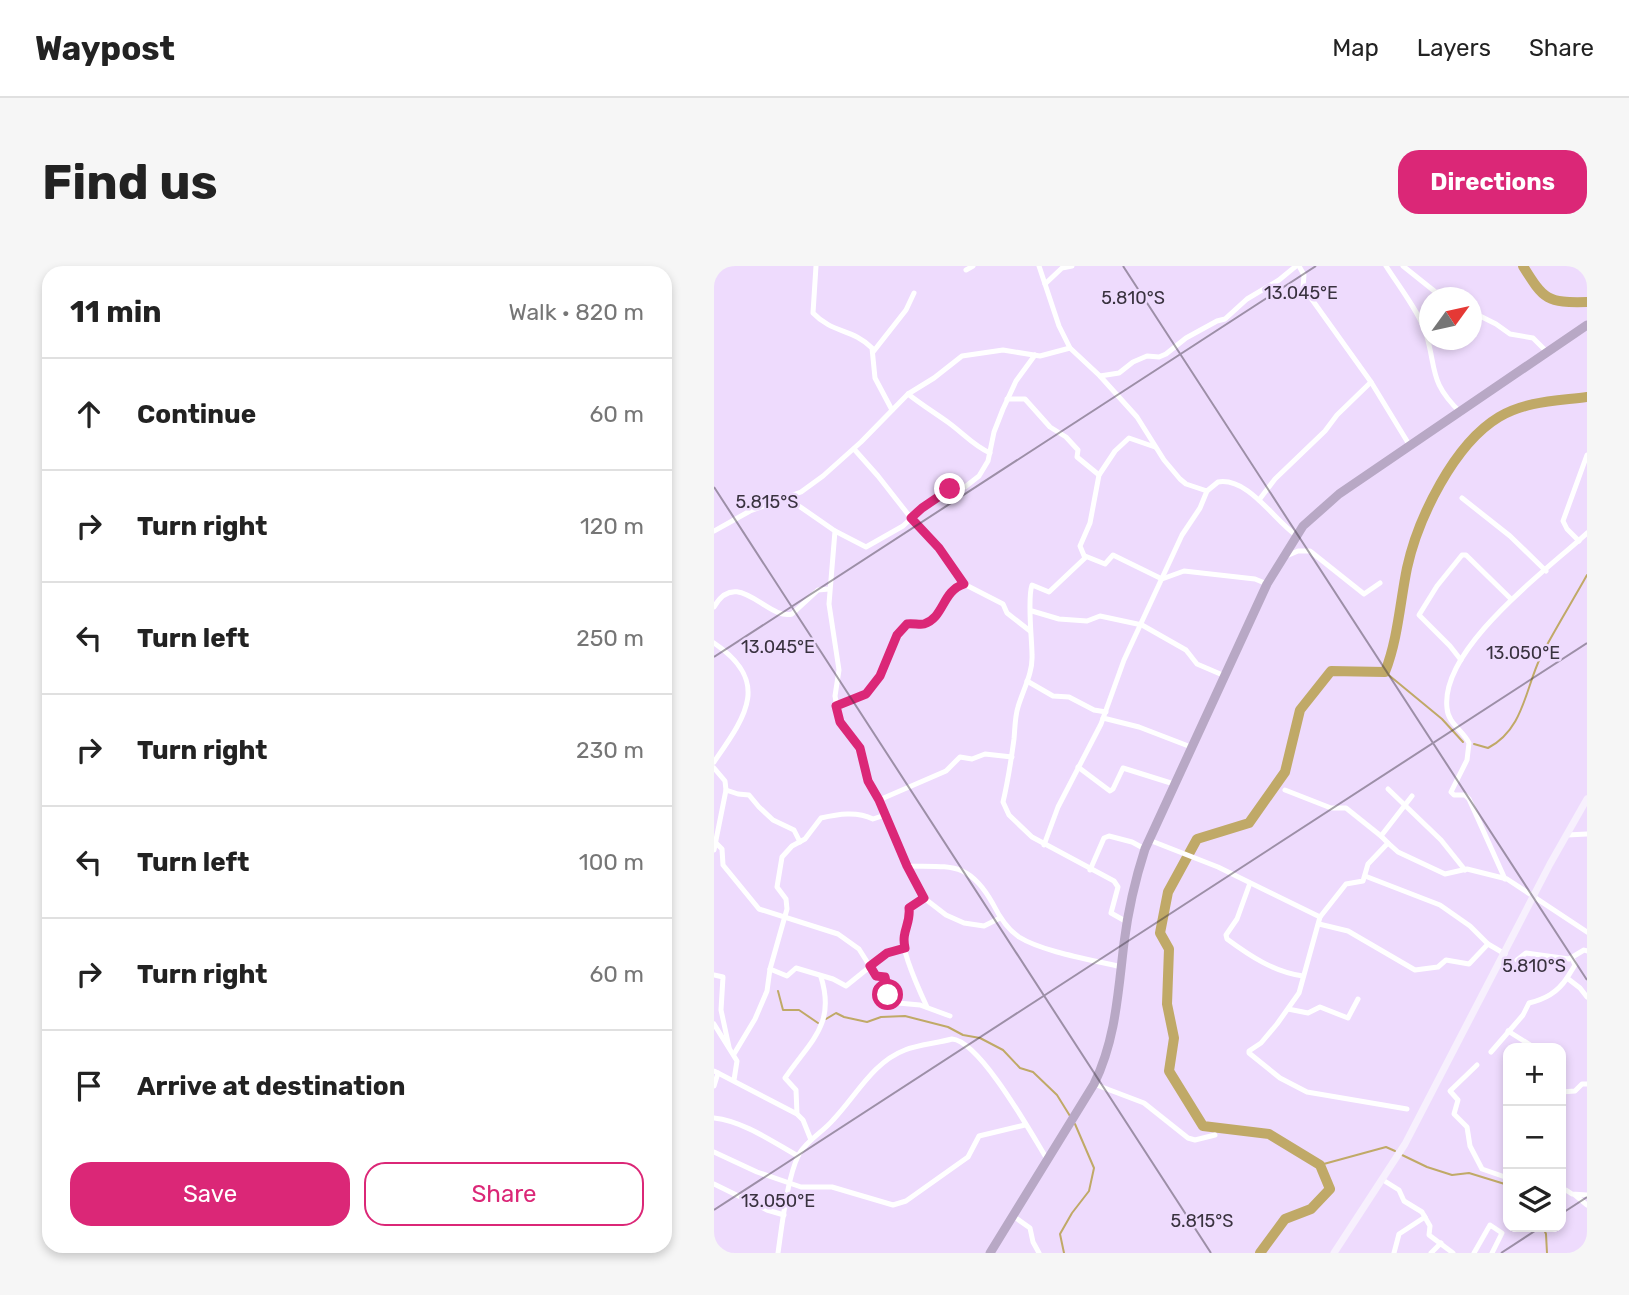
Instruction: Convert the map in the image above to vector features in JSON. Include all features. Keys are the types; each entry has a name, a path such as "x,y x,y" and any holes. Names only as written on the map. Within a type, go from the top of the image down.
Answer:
{"highway":[{"path":"990,1253 1094,1084 1109,1048 1127,922 1134,885 1147,845 1267,584 1296,535 1339,495 1587,325"}],"main road":[{"path":"1334,1253 1405,1144 1587,799"}],"street":[{"path":"816,266 814,313 834,329 857,335 872,348 875,378 892,410"},
{"path":"966,270 973,266"},
{"path":"1038,266 1059,326 1070,348 1137,417 1155,447 1183,481 1207,491"},
{"path":"1045,284 1062,268 1072,266"},
{"path":"1100,376 1119,373 1133,362 1147,356 1159,357 1166,354 1186,338 1225,319 1249,298 1297,266 1304,275 1302,286 1371,382 1410,446"},
{"path":"1386,266 1426,333 1433,369 1441,391 1461,412"},
{"path":"1402,266 1429,287"},
{"path":"873,352 906,310 914,293"},
{"path":"1482,317 1510,334 1533,338 1547,352"},
{"path":"714,531 745,513 801,492 854,449 908,394 957,359 969,354 1003,350 1046,355 1070,348"},
{"path":"786,497 835,531 866,547 903,526 946,490 972,483 985,468 994,432 1007,399 1035,355"},
{"path":"1259,500 1275,479 1371,382"},
{"path":"908,394 977,447 990,453"},
{"path":"1007,399 1025,399 1050,427 1077,448 1078,458 1099,475"},
{"path":"1155,447 1127,438 1112,454 1099,475 1090,523 1080,546 1085,556 1105,564 1113,555 1162,579 1184,571 1255,579 1267,584"},
{"path":"854,449 939,548 964,584 1003,604 1007,613 1030,631"},
{"path":"1579,541 1563,521 1587,456"},
{"path":"1044,845 1058,807 1105,715 1124,660 1182,535 1200,508 1207,491 1218,482 1227,481 1239,486 1259,500 1286,529 1296,535"},
{"path":"1462,498 1510,536 1546,571"},
{"path":"835,531 829,604 839,670 835,695 840,722 860,748 868,781 924,898 946,915 967,924 987,926 1000,918"},
{"path":"1505,878 1469,799 1465,795 1454,795 1451,792 1467,760 1469,750 1466,738 1454,725 1447,710 1447,688 1461,660 1511,599 1587,533"},
{"path":"1282,558 1298,551 1310,551 1361,593 1367,594 1380,583"},
{"path":"1461,660 1419,615 1462,555 1466,555 1511,599"},
{"path":"1085,556 1079,566 1049,592 1032,586 1032,657 1017,708 1012,757 1003,804 1012,818 1031,837 1066,854 1090,870 1110,878 1117,885 1111,913 1127,922"},
{"path":"836,706 866,694 880,676 897,635 907,624 927,622 938,613 952,589 964,584"},
{"path":"714,607 720,597 733,592 754,597 781,615 787,616 818,590 830,589"},
{"path":"1032,611 1059,619 1087,621 1100,616 1142,625 1186,650 1197,664 1225,676"},
{"path":"714,643 737,661 748,685 749,700 737,730 714,762"},
{"path":"1027,681 1054,696 1069,697 1105,715 1191,747"},
{"path":"879,800 946,771 957,758 972,759 985,754 1012,757"},
{"path":"1077,767 1110,791 1123,768 1174,784"},
{"path":"714,768 725,781 726,790 715,846 722,849 723,865 758,908 838,933 859,949 876,976 885,977 886,982 879,990 898,1003 927,1008 950,1016"},
{"path":"1388,789 1441,840 1465,870"},
{"path":"726,790 749,795 773,820 794,830 800,842"},
{"path":"1285,790 1331,808 1346,808 1398,852 1445,874 1465,870 1505,878 1587,932"},
{"path":"1381,836 1412,796"},
{"path":"734,1054 768,992 770,969 785,917 786,900 777,887 781,859 821,818 836,814 863,814 873,819 885,815"},
{"path":"1567,835 1587,834"},
{"path":"1090,870 1107,837 1182,851 1320,917"},
{"path":"1388,844 1378,857 1368,864 1360,883 1350,882 1341,889 1320,917 1299,993 1261,1042 1249,1053 1280,1077 1307,1092 1407,1109"},
{"path":"907,866 950,867 968,873 985,891 1000,918 1013,933 1028,942 1122,967"},
{"path":"1365,876 1440,905 1470,926 1488,944 1505,954"},
{"path":"1250,883 1237,919 1226,937 1258,960 1287,973 1303,976"},
{"path":"924,898 909,908 909,919 903,935 914,977 927,1008"},
{"path":"1319,924 1348,931 1415,970 1435,968 1446,960 1469,964 1488,944"},
{"path":"770,969 787,976 796,968 833,979 846,986 887,953 905,948"},
{"path":"1517,960 1526,953 1566,959 1587,951"},
{"path":"1491,1052 1523,1015 1529,1003 1539,1002 1558,991 1574,965 1572,958"},
{"path":"714,975 723,977 721,1007 729,1047"},
{"path":"797,1114 796,1090 785,1078 823,1024 826,994 821,976"},
{"path":"1567,978 1580,988 1587,998"},
{"path":"1288,1009 1308,1013 1320,1007 1348,1018 1358,999"},
{"path":"714,1024 734,1054 737,1065 734,1080"},
{"path":"1508,1031 1527,1043"},
{"path":"778,1253 798,1156 811,1140 833,1121 867,1079 897,1054 911,1048 955,1038 984,1063 1047,1158"},
{"path":"1477,1065 1450,1091 1458,1100 1454,1114 1467,1127 1469,1146 1482,1169 1503,1176"},
{"path":"714,1086 716,1072 797,1114 803,1120 811,1140"},
{"path":"1094,1084 1144,1103 1188,1138 1195,1140 1215,1135"},
{"path":"1566,1092 1575,1091 1582,1084 1587,1084"},
{"path":"714,1118 762,1136 798,1156"},
{"path":"714,1152 757,1172 801,1187 823,1186 893,1205 911,1198 968,1157 979,1136 1026,1125"},
{"path":"1383,1180 1399,1189 1404,1201 1425,1217 1430,1227 1429,1234 1453,1253"},
{"path":"714,1184 767,1210 784,1215"},
{"path":"1566,1190 1587,1205"},
{"path":"1572,1194 1587,1195"},
{"path":"1013,1216 1030,1228 1039,1253"},
{"path":"1394,1253 1399,1234 1425,1217"},
{"path":"1474,1253 1490,1226 1502,1233 1492,1253"},
{"path":"1431,1253 1441,1243"}],"waterway":[{"path":"1523,266 1536,286 1548,297 1563,302 1587,302"},
{"path":"1260,1253 1285,1219 1311,1209 1330,1189 1320,1165 1269,1134 1203,1126 1169,1071 1174,1038 1167,1004 1169,949 1160,933 1168,892 1197,839 1249,823 1285,772 1300,710 1331,671 1385,672 1396,634 1412,548 1440,484 1467,445 1483,429 1509,412 1542,402 1587,397"},
{"path":"1474,744 1488,748 1509,730 1522,707 1541,656 1587,575"},
{"path":"1385,672 1442,719 1463,742"},
{"path":"778,991 783,1010 799,1010 818,1023"},
{"path":"826,1019 836,1013 867,1022 881,1017 905,1016 980,1038 1003,1050 1020,1068 1033,1072 1057,1095 1070,1116"},
{"path":"1064,1253 1060,1234 1089,1191 1094,1168 1075,1124"},
{"path":"1320,1165 1386,1147 1395,1151"},
{"path":"1400,1154 1452,1175 1469,1173 1503,1183"},
{"path":"1545,1232 1547,1253"}],"route":[{"path":"888,995 878,989 886,982 885,977 876,976 870,966 887,953 905,948 903,935 910,916 909,908 924,898 868,781 860,748 840,722 836,706 866,694 880,676 897,635 907,624 927,622 938,613 952,589 964,584 939,548 911,518 950,489"}]}
